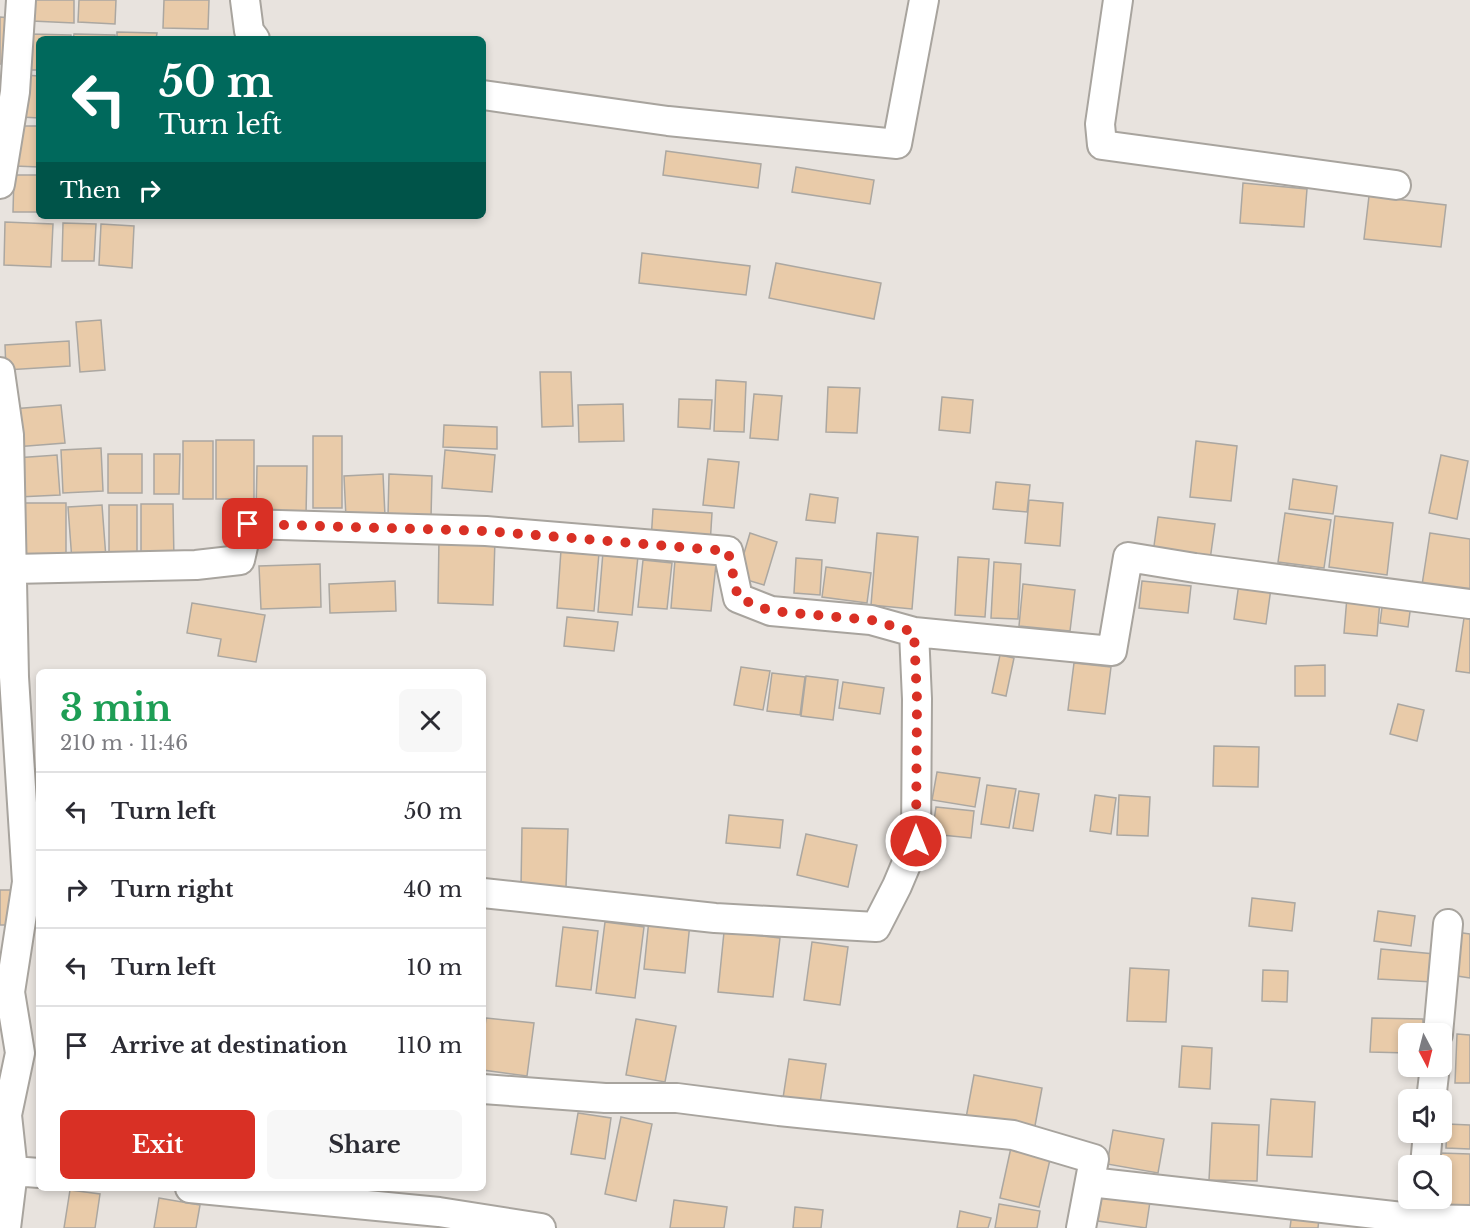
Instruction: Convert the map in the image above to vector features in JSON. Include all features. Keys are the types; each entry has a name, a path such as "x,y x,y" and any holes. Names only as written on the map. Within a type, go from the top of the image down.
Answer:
{"street":[{"path":"245,0 249,31 253,36"},
{"path":"486,95 668,121 897,144 924,0"},
{"path":"1118,0 1100,124 1102,145 1396,185"},
{"path":"0,184 5,119 15,92 14,8"},
{"path":"0,372 9,435 5,536 12,568 14,677 27,882 5,991 20,1053 7,1115 16,1185 6,1228"},
{"path":"12,568 196,565 240,560 248,524 486,531 728,551 738,598 771,611 871,620 914,632 1112,651 1128,557 1207,570 1470,604"},
{"path":"486,893 715,918 876,927 916,841 917,699 914,632"},
{"path":"1439,1023 1448,924"},
{"path":"486,1089 605,1098 677,1098 778,1111 1013,1135 1094,1159 1082,1228"},
{"path":"1090,1182 1470,1220"},
{"path":"226,1191 441,1209 541,1228"}],"building":[{"path":"32,0 74,0 74,23 32,21"},
{"path":"79,0 116,0 115,24 78,22"},
{"path":"164,0 209,0 208,29 163,28"},
{"path":"0,17 11,18 9,65 0,64"},
{"path":"117,32 157,33 156,36 117,36"},
{"path":"29,34 71,35 36,36 36,70 28,70"},
{"path":"74,34 115,35 115,36 74,36"},
{"path":"24,75 36,76 36,118 21,117"},
{"path":"17,126 36,126 36,167 15,166"},
{"path":"666,151 761,164 758,188 663,175"},
{"path":"796,167 874,180 870,204 792,192"},
{"path":"14,175 36,175 36,212 13,212"},
{"path":"1243,183 1307,189 1304,227 1240,223"},
{"path":"1369,196 1446,205 1441,247 1364,239"},
{"path":"5,222 53,224 51,267 4,265"},
{"path":"63,223 96,224 94,261 62,261"},
{"path":"101,224 134,226 132,268 99,265"},
{"path":"642,253 750,266 746,295 639,283"},
{"path":"776,263 881,283 874,319 769,298"},
{"path":"101,320 105,370 80,372 76,322"},
{"path":"69,341 70,366 6,370 5,345"},
{"path":"540,372 571,372 573,426 542,427"},
{"path":"716,380 746,382 744,432 714,431"},
{"path":"828,387 860,388 857,433 826,432"},
{"path":"754,394 782,396 778,440 750,438"},
{"path":"942,397 973,400 970,433 939,430"},
{"path":"679,399 712,400 710,429 678,427"},
{"path":"623,404 624,441 579,442 578,405"},
{"path":"61,405 65,443 15,447 12,409"},
{"path":"444,425 497,427 497,449 443,447"},
{"path":"313,436 342,436 342,508 313,508"},
{"path":"216,440 254,440 254,499 216,499"},
{"path":"183,441 213,441 213,499 183,499"},
{"path":"1196,441 1237,446 1231,501 1190,497"},
{"path":"101,448 103,491 63,493 61,450"},
{"path":"445,450 495,455 492,492 442,488"},
{"path":"108,454 142,454 142,493 108,493"},
{"path":"154,454 180,454 179,494 154,494"},
{"path":"57,455 60,495 18,497 15,458"},
{"path":"1441,455 1468,461 1457,519 1429,513"},
{"path":"708,459 739,462 734,508 703,505"},
{"path":"257,466 307,466 306,516 256,515"},
{"path":"383,474 385,516 346,518 344,476"},
{"path":"389,474 432,476 431,518 388,516"},
{"path":"1293,479 1337,486 1333,514 1289,509"},
{"path":"996,482 1030,485 1027,512 993,509"},
{"path":"810,494 838,498 835,523 806,520"},
{"path":"1029,500 1063,503 1060,546 1025,543"},
{"path":"18,503 66,503 66,554 18,555"},
{"path":"141,504 173,504 174,561 141,562"},
{"path":"102,505 106,558 72,561 68,507"},
{"path":"109,505 137,505 137,558 109,558"},
{"path":"653,509 712,513 710,545 651,541"},
{"path":"1285,513 1331,520 1324,568 1278,562"},
{"path":"1335,516 1393,523 1387,575 1329,567"},
{"path":"1158,517 1215,524 1210,560 1153,553"},
{"path":"750,533 777,542 764,585 737,577"},
{"path":"877,533 918,537 912,609 871,605"},
{"path":"1430,533 1470,539 1470,592 1422,585"},
{"path":"439,537 495,539 493,605 438,603"},
{"path":"561,550 599,553 594,611 557,608"},
{"path":"603,552 638,556 632,615 598,612"},
{"path":"958,557 989,559 985,617 955,615"},
{"path":"796,558 822,560 820,595 794,593"},
{"path":"643,560 672,563 667,609 638,607"},
{"path":"675,560 716,564 711,611 671,608"},
{"path":"994,562 1021,564 1018,619 991,618"},
{"path":"320,564 321,607 261,609 259,566"},
{"path":"826,567 871,573 867,603 822,597"},
{"path":"1240,576 1272,581 1266,624 1234,619"},
{"path":"395,581 396,611 330,613 329,584"},
{"path":"1142,581 1191,586 1188,613 1139,608"},
{"path":"1023,584 1075,590 1070,631 1019,626"},
{"path":"1347,597 1380,600 1377,636 1344,633"},
{"path":"1383,600 1411,604 1408,627 1380,623"},
{"path":"192,603 265,615 256,662 218,656 221,639 187,633"},
{"path":"567,617 618,622 614,651 564,646"},
{"path":"1464,618 1470,619 1470,673 1456,671"},
{"path":"1000,655 1014,658 1006,696 992,693"},
{"path":"1074,663 1111,667 1105,714 1068,710"},
{"path":"1325,665 1325,696 1295,696 1295,666"},
{"path":"741,667 770,671 763,710 734,705"},
{"path":"772,673 805,677 800,715 767,711"},
{"path":"806,676 838,680 833,720 801,716"},
{"path":"843,682 884,688 880,714 839,708"},
{"path":"1398,704 1424,710 1417,741 1390,734"},
{"path":"1214,746 1259,747 1258,787 1213,786"},
{"path":"33,769 36,769 36,811 33,811"},
{"path":"937,772 980,778 975,807 932,800"},
{"path":"987,785 1016,789 1009,828 981,824"},
{"path":"1019,791 1039,794 1033,831 1013,828"},
{"path":"1095,795 1116,798 1111,834 1090,831"},
{"path":"1119,795 1150,797 1148,836 1117,835"},
{"path":"936,807 974,811 971,838 932,834"},
{"path":"729,815 783,820 780,848 726,843"},
{"path":"522,828 568,829 566,887 521,886"},
{"path":"806,834 857,845 848,887 797,875"},
{"path":"0,890 13,890 14,925 0,925"},
{"path":"1252,898 1295,903 1292,931 1249,926"},
{"path":"1378,911 1415,916 1411,946 1374,941"},
{"path":"649,919 690,923 685,973 644,969"},
{"path":"605,922 644,927 635,998 596,993"},
{"path":"563,927 598,931 591,990 556,986"},
{"path":"724,932 780,938 773,997 718,992"},
{"path":"1456,932 1470,934 1470,978 1451,975"},
{"path":"812,942 848,947 840,1005 804,1000"},
{"path":"1381,949 1435,954 1433,982 1378,979"},
{"path":"1130,968 1169,970 1166,1022 1127,1021"},
{"path":"1263,970 1288,971 1287,1002 1262,1001"},
{"path":"486,1018 534,1023 527,1076 486,1070"},
{"path":"1372,1018 1423,1019 1423,1023 1398,1023 1398,1053 1370,1052"},
{"path":"636,1019 676,1026 665,1082 626,1075"},
{"path":"1457,1034 1470,1035 1470,1083 1455,1083"},
{"path":"1182,1046 1212,1048 1210,1089 1179,1087"},
{"path":"789,1059 826,1064 820,1103 783,1098"},
{"path":"974,1075 1042,1088 1034,1131 966,1118"},
{"path":"1271,1099 1315,1102 1312,1157 1267,1155"},
{"path":"578,1113 611,1118 605,1159 571,1154"},
{"path":"621,1117 652,1124 636,1201 605,1194"},
{"path":"1212,1123 1259,1125 1257,1181 1209,1180"},
{"path":"1452,1124 1470,1125 1470,1149 1446,1148 1446,1143 1452,1143"},
{"path":"1113,1130 1164,1139 1158,1173 1107,1164"},
{"path":"1012,1143 1052,1151 1039,1207 1000,1198"},
{"path":"1440,1153 1470,1154 1470,1215 1438,1214 1438,1209 1452,1209 1452,1155 1440,1155"},
{"path":"1103,1188 1151,1195 1146,1228 1098,1221"},
{"path":"70,1191 100,1194 95,1228 64,1228"},
{"path":"159,1198 200,1205 196,1228 154,1228"},
{"path":"674,1200 727,1207 724,1228 670,1228"},
{"path":"999,1204 1040,1211 1037,1228 995,1228"},
{"path":"1293,1205 1320,1208 1318,1228 1290,1228"},
{"path":"795,1207 823,1210 821,1228 793,1228"},
{"path":"960,1211 991,1218 988,1228 957,1228"}],"route":[{"path":"248,524 486,531 728,551 738,598 771,611 871,620 914,632 917,699 916,841"}]}
